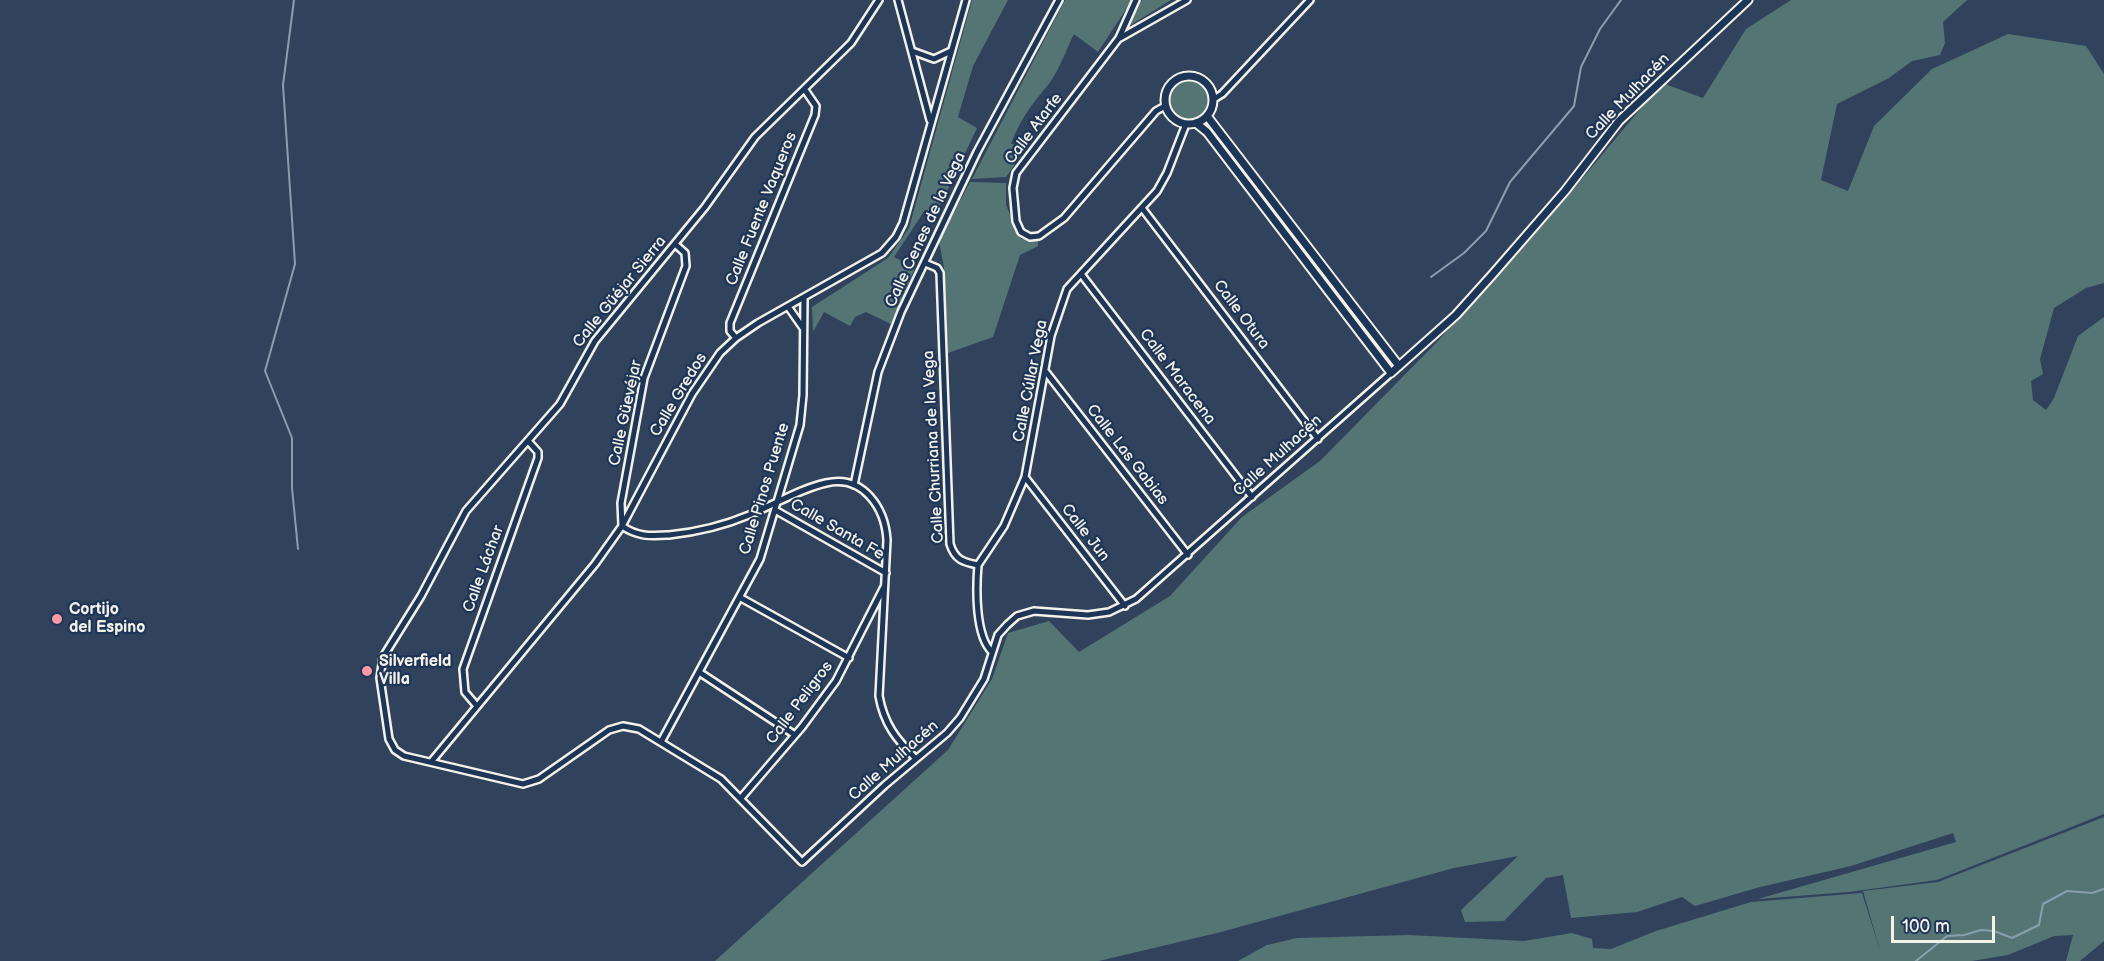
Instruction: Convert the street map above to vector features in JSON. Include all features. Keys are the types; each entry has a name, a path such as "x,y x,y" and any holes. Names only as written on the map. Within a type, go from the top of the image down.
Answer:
{"street":[{"name":"Calle Güéjar Sierra","path":"802,862 721,779 639,729 623,726 609,730 539,779 523,784 404,756 395,750 389,739 380,678 383,657 421,596 465,511 529,442 560,404 595,341 675,244 755,137 850,43 879,0"},
{"path":"898,0 930,122"},
{"name":"Calle Gredos","path":"431,762 595,564 621,526 706,370 736,338 882,253 896,237 903,223 966,0"},
{"name":"Calle Cenes de la Vega","path":"854,485 878,372 901,312 977,152 1059,0"},
{"name":"Calle Atarfe","path":"1136,0 1119,38 1016,173 1013,188 1016,221 1021,232 1030,237 1039,236 1064,219 1156,111 1165,106"},
{"path":"1119,38 1187,0"},
{"path":"1214,99 1208,84 1202,79 1186,75 1171,83 1167,90 1165,106 1173,118 1186,124 1196,123 1207,116 1214,99 1222,94 1310,0"},
{"name":"Calle Mulhacén","path":"802,862 947,733 960,718 984,679 998,635 1017,616 1034,611 1088,615 1109,612 1125,606 1146,592 1456,315 1565,191 1619,121 1748,0"},
{"path":"912,51 933,58 951,51"},
{"name":"Calle Fuente Vaqueros","path":"736,338 730,323 815,115 816,106 805,90"},
{"path":"1207,116 1399,366"},
{"path":"1196,123 1207,132 1391,373"},
{"name":"Calle Cúllar Vega","path":"978,565 1004,526 1025,477 1051,336 1067,288 1142,208 1167,173 1186,124"},
{"path":"1257,197 1264,191"},
{"name":"Calle Otura","path":"1142,208 1318,439"},
{"name":"Calle Güevéjar","path":"621,526 621,503 644,378 686,266 685,253 675,244"},
{"path":"1297,250 1305,244"},
{"name":"Calle Churriana de la Vega","path":"925,263 937,268 940,273 950,544 954,555 962,562 978,565"},
{"name":"Calle Maracena","path":"1081,274 1252,497"},
{"name":"Calle Pinos Puente","path":"661,742 741,598 760,559 776,510 800,425 803,395 804,299"},
{"path":"1339,305 1347,299"},
{"path":"789,308 803,328"},
{"name":"Calle Las Gabias","path":"1046,372 1188,555"},
{"name":"Calle Láchar","path":"476,705 465,692 463,669 538,458 538,452 529,442"},
{"name":"Calle Jun","path":"1025,477 1125,606"},
{"path":"621,526 634,534 646,537 712,529 827,483 854,485"},
{"name":"Calle Peligros","path":"854,485 867,493 880,506 886,522 886,573 879,696 887,726 916,759"},
{"name":"Calle Santa Fe","path":"776,510 886,573"},
{"path":"978,565 976,586 983,644 992,652"},
{"name":"Calle Peligros","path":"741,798 795,735 836,681 885,585"},
{"path":"741,598 849,658"},
{"path":"699,672 795,735"}],"green space":[{"path":"972,0 1008,0 973,66 958,117 977,128 935,216 925,210 894,257 915,268 891,324 866,312 855,317 850,326 824,312 813,332 812,307 888,258 909,228"},
{"path":"1065,0 1132,0 1098,52 1074,34 1052,79 1031,106 1018,128 1011,144 1029,144 1006,177 972,179"},
{"path":"1142,0 1171,0 1129,26"},
{"path":"1791,0 1967,0 1943,22 1945,43 1940,55 1912,61 1889,78 1837,104 1821,180 1848,191 1874,126 1932,69 2008,34 2086,46 2104,74 2104,283 2086,288 2054,308 2040,359 2043,374 2031,381 2033,400 2046,410 2054,398 2078,336 2104,317 2104,814 1937,880 1849,892 1758,899 1956,842 1953,833 1851,866 1760,887 1695,906 1682,897 1637,912 1571,918 1563,875 1546,878 1504,921 1465,922 1461,910 1518,856 1454,868 1221,932 1099,961 715,961 948,750 992,679 1008,633 1049,621 1079,652 1170,596 1242,517 1320,461 1436,343 1586,174 1662,83 1703,98 1746,29"},
{"path":"1189,80 1203,86 1209,100 1203,114 1189,120 1175,114 1169,100 1175,86"},
{"path":"970,182 1006,183 1006,205 1021,239 1038,240 1038,246 1020,255 993,337 948,353 944,268 939,241"},
{"path":"2104,817 2104,941 2080,961 2066,961 2073,935 2054,936 2008,955 1972,961 1238,961 1267,945 1297,938 1409,935 1524,941 1572,933 1592,939 1593,948 1611,949 1656,931 1751,902 1862,893 1881,954 1863,891 1938,882"}],"waterway":[{"path":"294,0 283,85 295,264 265,371 292,438 292,488 298,549"},
{"path":"1431,277 1464,253 1486,231 1510,182 1574,106 1581,67 1600,29 1621,0"},
{"path":"1916,961 1947,936 1964,935 1981,930 1994,931 2012,938 2039,925 2043,904 2067,891 2092,893 2104,889"}],"place":[{"name":"Cortijo del Espino","path":"57,619"},
{"name":"Silverfield Villa","path":"367,671"}]}
